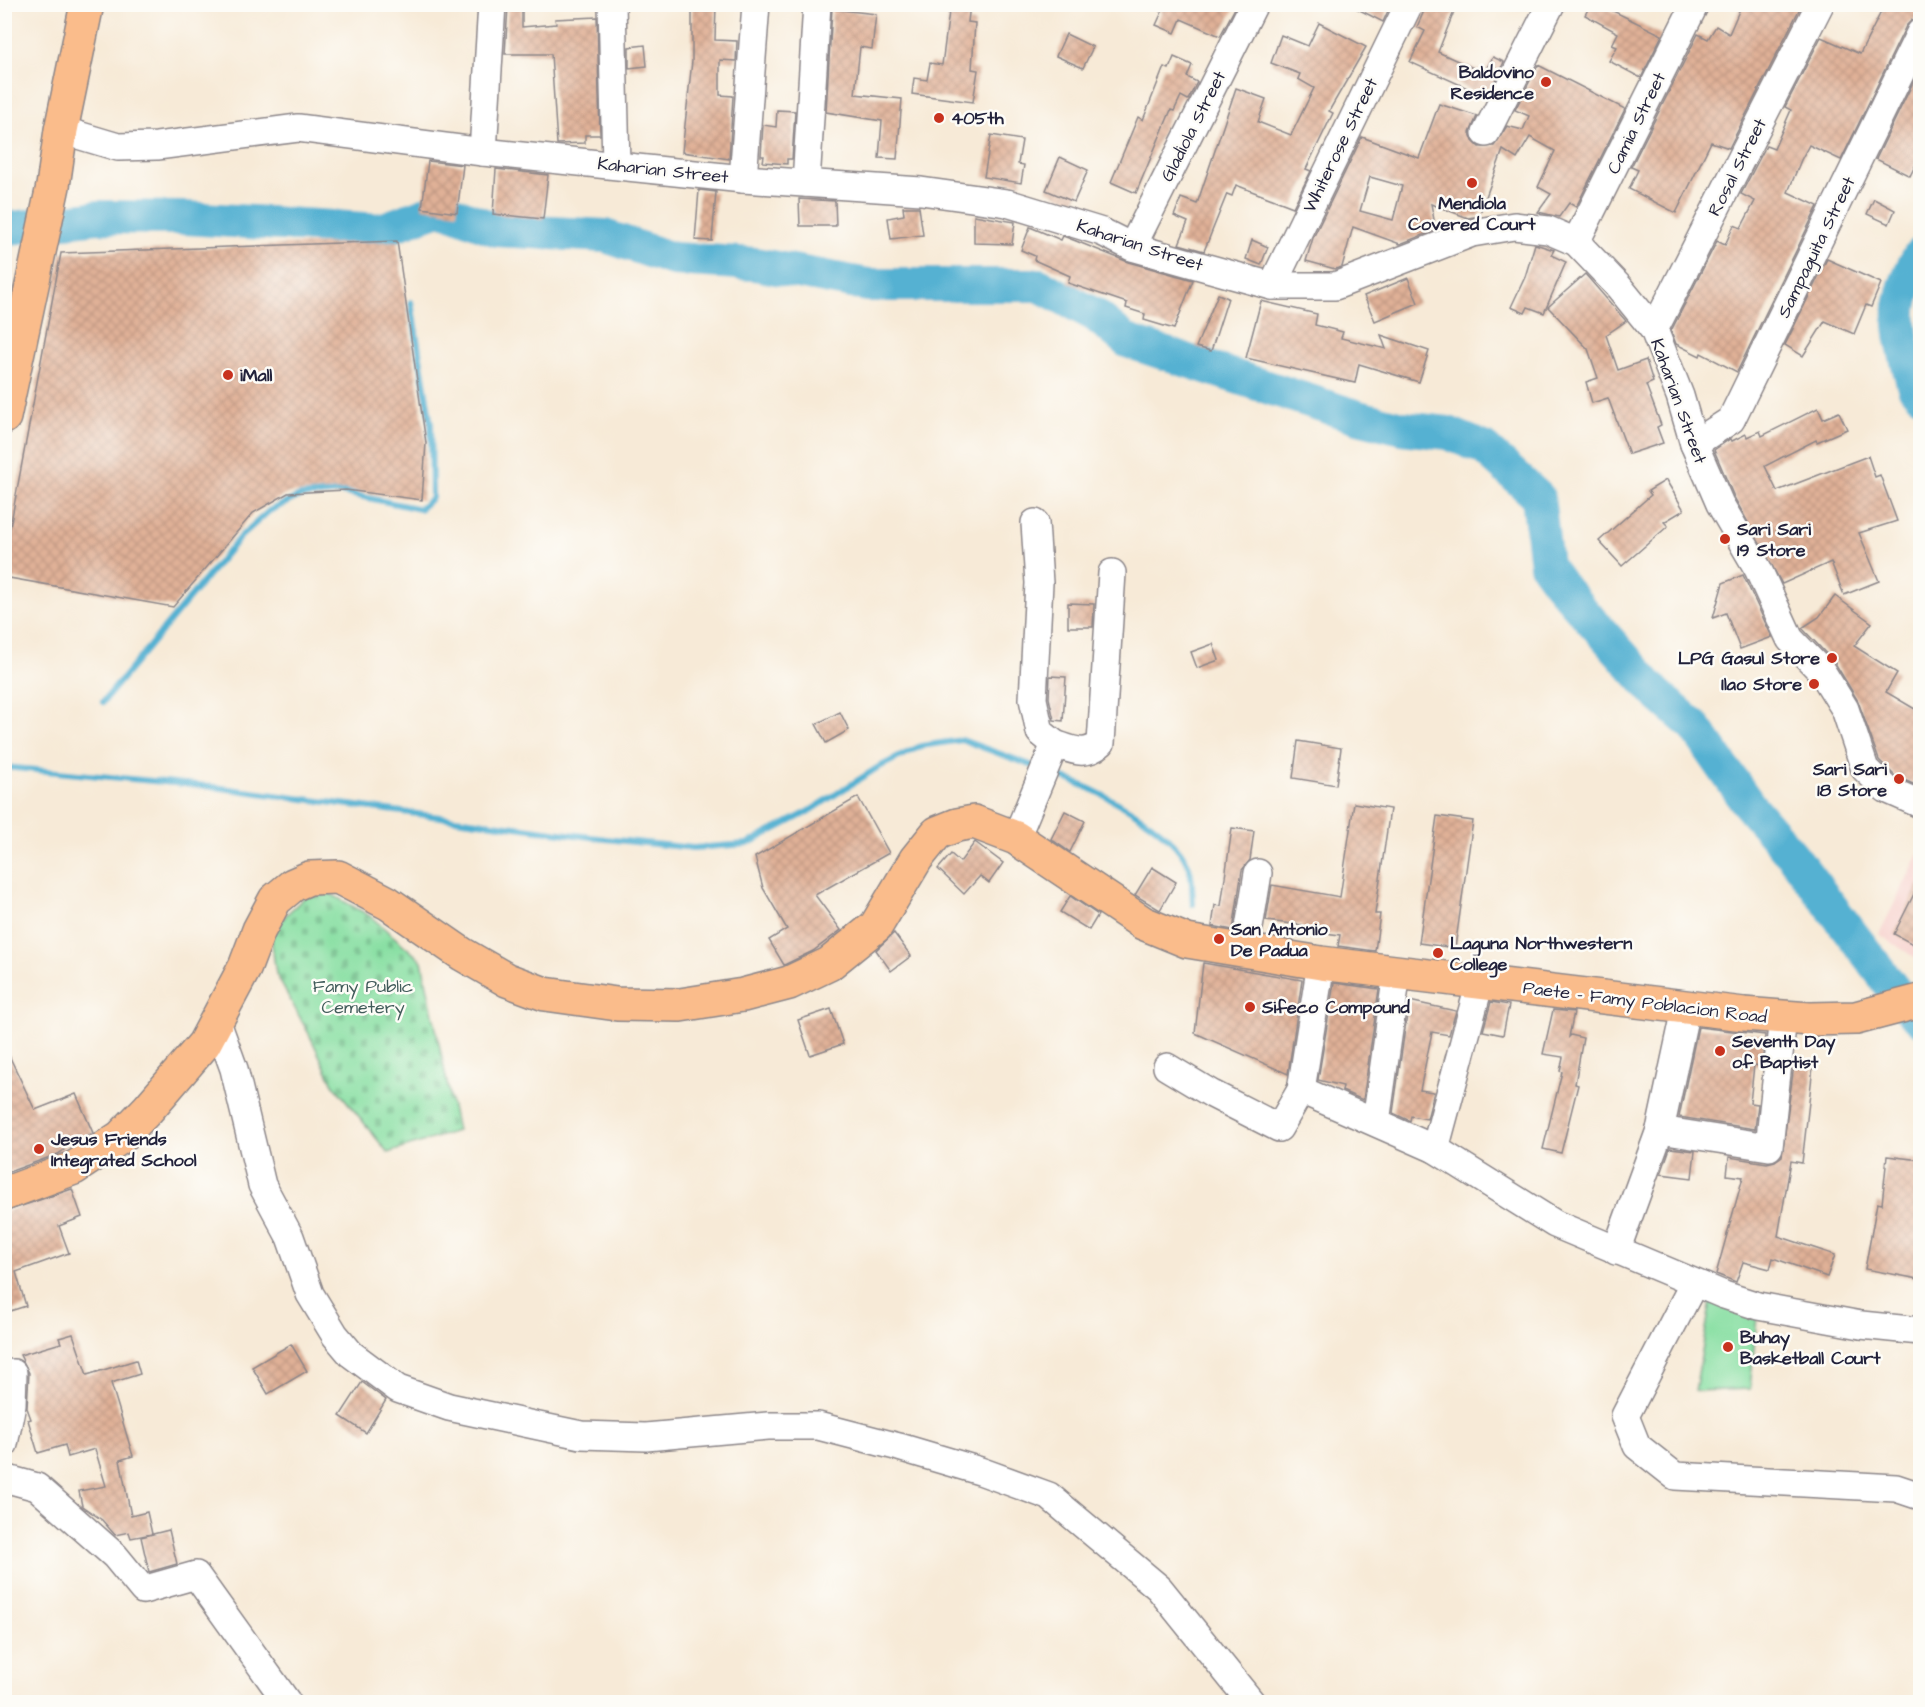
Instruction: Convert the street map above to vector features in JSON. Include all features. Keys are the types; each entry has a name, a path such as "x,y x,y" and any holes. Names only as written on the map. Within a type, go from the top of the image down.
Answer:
{"main road":[{"path":"4,417 53,186 61,130 87,4"},
{"name":"Paete – Famy Poblacion Road","path":"4,1194 74,1168 121,1137 185,1069 217,1022 275,900 293,885 309,878 338,877 388,903 462,954 507,980 545,994 617,1004 680,1005 743,995 789,983 829,964 876,926 916,859 937,833 957,825 974,822 1016,838 1143,923 1187,941 1245,952 1686,1009 1783,1017 1856,1018 1879,1014 1920,1001"}],"street":[{"path":"483,152 492,4"},
{"path":"612,4 616,164"},
{"path":"743,179 756,4"},
{"path":"806,183 818,4"},
{"name":"Gladiola Street","path":"1132,247 1254,4"},
{"name":"Whiterose Street","path":"1272,286 1409,4"},
{"path":"1486,133 1551,4"},
{"name":"Camia Street","path":"1576,242 1695,4"},
{"name":"Rosal Street","path":"1653,330 1820,4"},
{"name":"Sampaguita Street","path":"1694,444 1731,420 1920,33"},
{"name":"Kaharian Street","path":"61,130 118,147 157,146 298,128 483,152 616,164 743,179 921,191 1007,203 1102,232 1132,247 1272,286 1335,286 1472,233 1514,226 1548,231 1576,242 1619,287 1653,330 1680,396 1694,444 1720,504 1758,569 1790,639 1822,672 1845,709 1865,769 1886,789 1920,804"},
{"path":"1035,523 1039,583 1033,699 1040,732 1055,744 1082,753 1093,750 1101,742 1112,573"},
{"path":"1016,838 1055,744"},
{"path":"1245,952 1258,873"},
{"path":"1167,1067 1212,1094 1279,1128 1301,1090 1321,963"},
{"path":"1376,1122 1397,973"},
{"path":"1435,1149 1480,982"},
{"path":"1616,1251 1660,1130 1686,1009"},
{"path":"1660,1130 1769,1147 1783,1017"},
{"path":"217,1022 234,1069 262,1185 290,1238 310,1294 334,1335 351,1354 398,1389 448,1407 581,1435 646,1437 768,1426 818,1426 940,1459 1049,1496 1159,1588 1251,1702"},
{"path":"1301,1090 1435,1149 1555,1224 1694,1283 1758,1306 1861,1325 1920,1331"},
{"path":"1694,1283 1626,1416 1637,1446 1676,1476 1886,1487 1920,1496"},
{"path":"4,1444 12,1404 13,1373"},
{"path":"4,1478 37,1487 115,1556 143,1590 196,1575 287,1702"}],"shaded area":[{"path":"1920,852 1920,961 1879,934"}],"green space":[{"name":"Famy Public Cemetery","path":"331,894 370,916 422,961 457,1131 388,1153 333,1084 276,974 271,936 286,915 305,897"},
{"name":"Buhay Basketball Court","path":"1711,1300 1758,1306 1750,1389 1695,1391"}],"building":[{"path":"692,4 716,4 715,40 737,41 736,61 720,60 720,95 733,96 729,159 682,152 692,61"},
{"path":"950,4 970,4 968,22 975,23 972,69 978,70 973,102 912,94 914,78 927,80 930,63 942,65"},
{"path":"1146,4 1233,4 1236,6 1220,36 1181,19 1175,33 1156,25 1162,12"},
{"path":"1348,4 1391,4 1383,22"},
{"path":"1427,4 1457,4 1438,52 1484,73 1493,57 1504,62 1487,97 1410,62 1425,31 1417,27"},
{"path":"1591,4 1599,4 1662,35 1641,78 1609,61 1617,47 1612,45 1618,33 1585,15"},
{"path":"1742,4 1802,4 1729,148 1711,142 1676,213 1629,189 1638,170 1631,167 1698,34 1708,39 1716,26 1729,34"},
{"path":"1885,4 1920,4 1920,18 1912,20 1906,26 1841,160 1809,145 1801,160 1788,192 1818,206 1737,372 1701,353 1700,356 1676,344 1671,331 1717,241 1725,245 1734,225 1741,228 1755,201 1741,194 1766,146 1774,149 1791,110 1785,107 1821,37 1860,54"},
{"path":"508,7 522,7 522,27 556,24 555,19 597,17 600,135 585,135 585,143 557,144 551,54 505,54"},
{"path":"832,9 876,14 872,49 860,47 855,94 902,99 897,159 879,158 882,121 826,112"},
{"path":"1319,23 1366,47 1329,111 1333,113 1306,169 1311,171 1293,207 1236,185 1232,196 1227,194 1204,251 1179,244 1188,222 1174,216 1181,198 1197,204 1236,88 1266,99 1258,122 1291,135 1314,88 1298,79 1300,74 1271,63 1281,35 1308,46"},
{"path":"1066,34 1093,47 1083,68 1056,56"},
{"path":"645,45 647,66 629,68 629,47"},
{"path":"1174,57 1192,65 1187,77 1197,82 1188,100 1181,96 1174,111 1171,110 1136,193 1111,182 1138,117 1143,120 1164,67 1169,69"},
{"path":"1538,65 1625,109 1576,207 1569,203 1559,217 1538,212 1551,194 1538,187 1555,151 1530,137 1517,159 1503,150 1479,216 1468,218 1431,204 1436,230 1400,244 1353,227 1342,267 1335,269 1306,261 1313,238 1362,137 1419,158 1439,104 1477,116 1470,133 1473,141 1479,147 1494,146 1507,126 1523,130 1529,116 1515,110","holes":["1370,177 1402,186 1393,220 1360,211"]},
{"path":"1920,68 1920,156 1910,176 1876,159"},
{"path":"777,110 795,111 792,159 787,159 787,164 763,162 764,156 761,156 763,125 776,127"},
{"path":"991,135 1022,140 1018,164 1024,165 1021,183 984,177"},
{"path":"1060,157 1088,170 1074,202 1046,190"},
{"path":"428,161 463,165 457,213 422,208"},
{"path":"496,169 548,175 543,219 493,214"},
{"path":"699,190 716,192 712,241 695,240"},
{"path":"799,199 835,201 836,226 800,226"},
{"path":"1874,199 1895,210 1889,224 1867,214"},
{"path":"903,207 919,207 923,235 891,239 888,218 904,215"},
{"path":"974,215 1015,222 1012,244 974,243"},
{"path":"1030,227 1061,240 1063,236 1128,262 1193,280 1174,329 1144,320 1145,314 1126,308 1127,303 1068,283 1070,276 1034,260 1035,256 1021,250"},
{"path":"1252,240 1268,247 1261,265 1246,259"},
{"name":"iMall","path":"397,241 426,443 422,500 346,490 288,493 253,513 173,607 4,577 4,560 61,253"},
{"path":"1535,244 1554,250 1551,255 1566,262 1544,313 1528,307 1525,313 1511,307 1525,277"},
{"path":"1827,259 1881,283 1871,307 1866,305 1854,334 1825,321 1803,356 1785,345"},
{"path":"1585,274 1626,321 1606,335 1618,370 1646,360 1653,382 1646,385 1661,425 1657,427 1663,443 1629,454 1608,398 1592,403 1586,382 1598,378 1588,349 1548,307"},
{"path":"1408,278 1418,303 1375,321 1364,296"},
{"path":"1218,294 1228,298 1211,351 1196,347"},
{"path":"1261,301 1317,314 1315,325 1343,332 1341,338 1386,349 1381,335 1429,351 1419,382 1359,364 1355,383 1246,358"},
{"path":"1818,408 1823,419 1839,412 1847,429 1817,442 1816,440 1765,466 1777,491 1868,456 1875,477 1880,475 1897,521 1859,533 1879,581 1844,595 1831,562 1782,584 1734,497 1714,450 1730,439 1732,441 1746,434 1747,437 1760,431 1762,436"},
{"path":"1666,480 1684,510 1664,522 1668,526 1622,566 1599,541 1651,495 1648,491"},
{"path":"1743,575 1772,637 1740,649 1726,613 1713,618 1723,583"},
{"path":"1835,596 1872,623 1854,646 1897,673 1886,692 1920,712 1920,787 1895,776 1879,760 1858,701 1835,663 1802,628 1819,617"},
{"path":"1068,603 1094,604 1093,627 1068,627"},
{"path":"1213,644 1219,660 1197,668 1191,652"},
{"path":"1050,676 1066,677 1063,721 1054,720 1049,698"},
{"path":"840,712 849,730 826,743 816,724"},
{"path":"1298,741 1341,748 1336,785 1293,778"},
{"path":"858,797 889,853 815,895 841,930 813,951 784,965 769,940 787,929 763,888 755,857"},
{"path":"1354,803 1390,809 1375,914 1380,914 1375,951 1338,946 1340,935 1301,930 1302,925 1266,921 1272,885 1340,897"},
{"path":"1065,811 1085,821 1070,852 1051,839"},
{"path":"1437,816 1473,821 1455,948 1419,943"},
{"path":"1232,828 1254,831 1250,860 1242,870 1233,930 1212,926 1215,905 1221,906"},
{"path":"975,842 1003,863 989,883 980,876 964,894 938,869 951,854 960,862"},
{"path":"1152,867 1176,882 1160,910 1135,895"},
{"path":"1920,882 1920,948 1894,934"},
{"path":"1070,896 1098,915 1089,930 1060,912"},
{"path":"894,933 911,956 891,971 876,950"},
{"name":"Sifeco Compound","path":"1203,963 1302,980 1288,1074 1195,1033"},
{"path":"1334,983 1379,989 1363,1100 1342,1091 1343,1086 1318,1080"},
{"path":"1409,1001 1456,1011 1449,1035 1432,1032 1420,1090 1434,1092 1427,1119 1411,1116 1410,1121 1393,1113"},
{"path":"1491,1002 1509,1005 1503,1035 1483,1031"},
{"path":"831,1009 843,1044 810,1055 798,1020"},
{"path":"1553,1010 1574,1012 1569,1037 1571,1035 1583,1038 1575,1084 1578,1085 1561,1153 1543,1149 1562,1072 1560,1071 1563,1057 1543,1054"},
{"path":"1698,1027 1765,1035 1762,1066 1754,1065 1750,1103 1758,1104 1755,1129 1679,1117"},
{"path":"4,1045 35,1110 76,1094 93,1133 63,1147 64,1150 58,1154 6,1173"},
{"path":"1794,1065 1813,1067 1802,1163 1791,1161 1778,1236 1835,1255 1827,1277 1773,1258 1770,1269 1743,1262 1736,1282 1716,1274 1743,1177 1727,1175 1729,1157 1767,1163 1782,1156"},
{"path":"1670,1148 1695,1151 1692,1178 1661,1174"},
{"path":"1887,1156 1920,1160 1919,1279 1865,1269 1877,1203 1882,1204"},
{"path":"72,1189 82,1217 59,1226 69,1253 16,1272 26,1306 4,1313 4,1212"},
{"path":"73,1334 87,1375 136,1360 140,1374 111,1383 133,1456 120,1460 131,1516 147,1512 152,1534 131,1538 129,1532 115,1535 102,1520 82,1506 79,1491 106,1486 95,1449 68,1457 65,1445 38,1453 28,1420 31,1419 27,1408 29,1373 20,1355 61,1343 59,1338"},
{"path":"291,1344 307,1371 268,1394 252,1367"},
{"path":"362,1382 386,1400 366,1433 340,1416"},
{"path":"169,1530 177,1564 149,1572 141,1537"}],"waterway":[{"path":"4,229 98,217 186,218 381,230 441,208 497,230 605,236 673,259 755,264 868,285 1039,285 1095,315 1127,341 1358,417 1402,428 1448,433 1484,448 1538,497 1546,565 1565,591 1656,693 1695,727 1749,805 1792,855 1898,995 1920,1019"},
{"path":"1920,254 1904,289 1900,319 1904,350 1914,387 1920,394"},
{"path":"103,702 240,537 269,511 300,496 340,492 420,509 432,498 431,425 411,302"},
{"path":"4,767 206,786 606,839 693,848 747,844 808,812 877,768 921,746 962,740 1039,768"},
{"path":"1053,774 1130,810 1166,837 1180,852 1189,867 1193,904"}],"place":[{"name":"Baldovino Residence","path":"1546,82"},
{"name":"405th","path":"939,118"},
{"name":"Mendiola Covered Court","path":"1472,183"},
{"name":"iMall","path":"228,375"},
{"name":"Sari Sari 19 Store","path":"1725,539"},
{"name":"LPG Gasul Store","path":"1832,658"},
{"name":"Ilao Store","path":"1814,684"},
{"name":"Sari Sari 18 Store","path":"1899,779"},
{"name":"San Antonio De Padua","path":"1219,939"},
{"name":"Laguna Northwestern College","path":"1438,953"},
{"name":"Sifeco Compound","path":"1250,1007"},
{"name":"Seventh Day of Baptist","path":"1720,1051"},
{"name":"Jesus Friends Integrated School","path":"39,1149"},
{"name":"Buhay Basketball Court","path":"1728,1347"}]}
